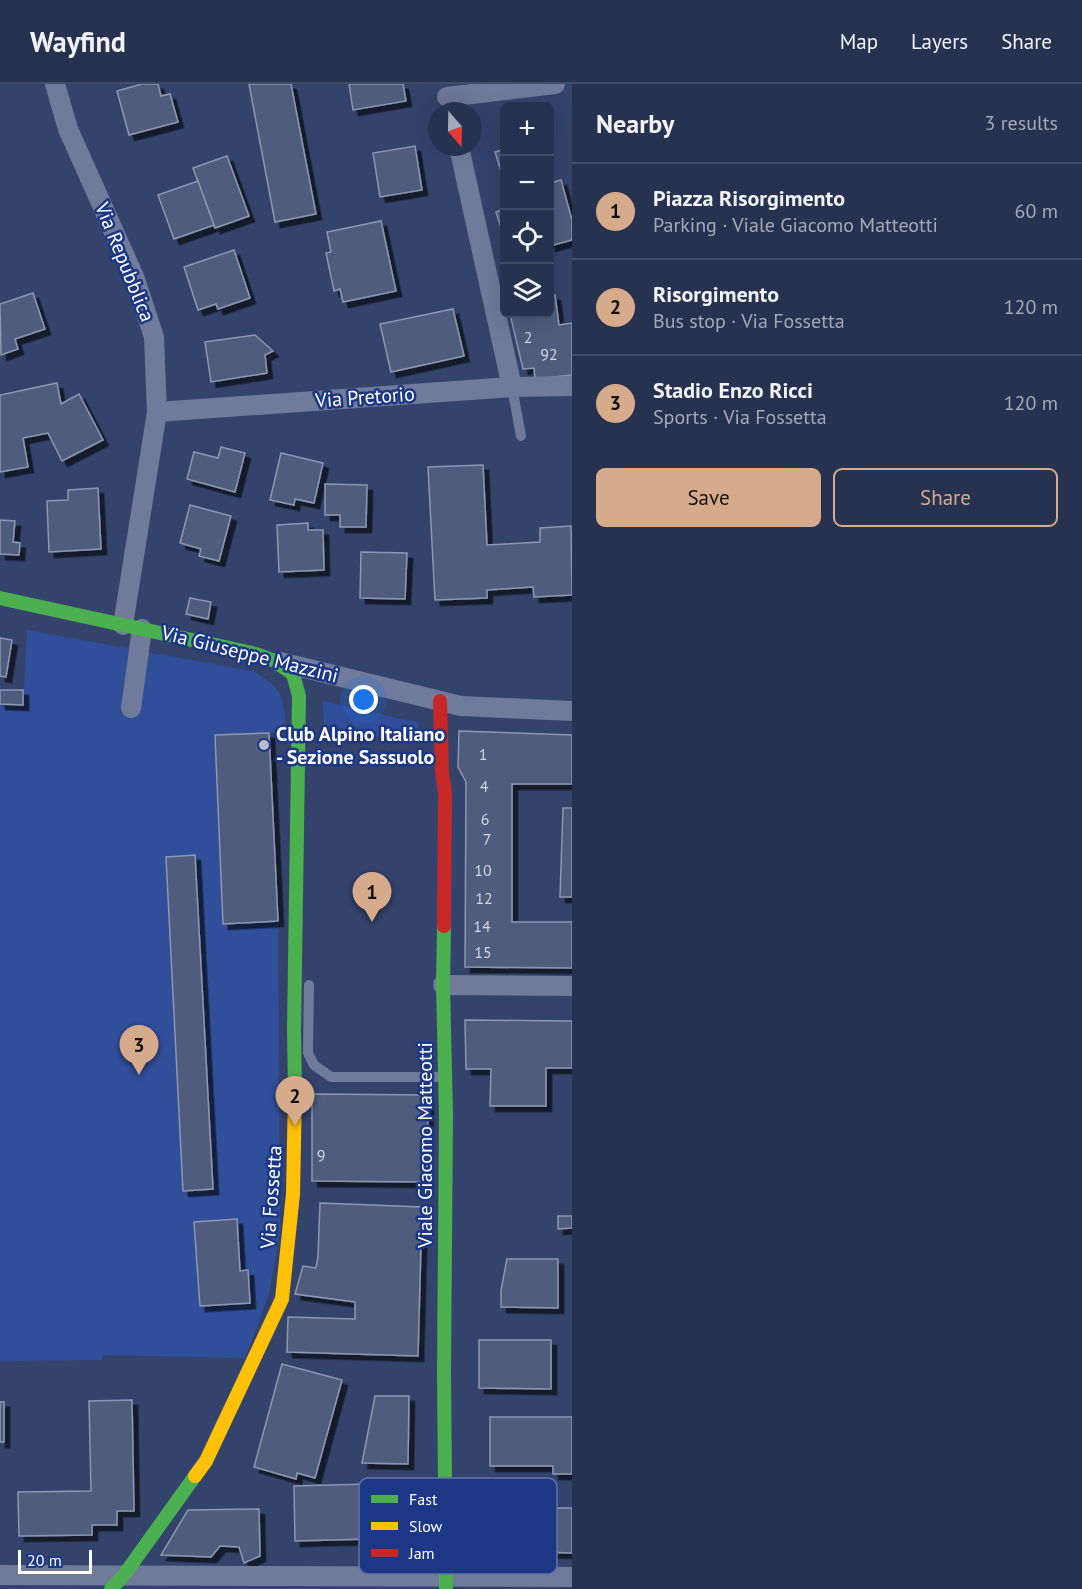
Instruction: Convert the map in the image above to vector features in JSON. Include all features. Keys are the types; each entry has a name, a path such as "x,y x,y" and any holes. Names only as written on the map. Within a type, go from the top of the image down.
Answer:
{"street":[{"name":"Via Repubblica","path":"55,84 68,129 135,279 154,337 157,412 123,625"},
{"path":"447,97 555,84"},
{"path":"461,156 512,387"},
{"name":"Via Pretorio","path":"157,412 512,387 572,386"},
{"name":"Via Giuseppe Mazzini","path":"0,598 256,654 311,674 461,706 572,711"},
{"path":"131,708 142,629"},
{"name":"Via Fossetta","path":"118,1582 206,1461 282,1299 293,1194 299,696 293,675 275,661"},
{"name":"Viale Giacomo Matteotti","path":"440,701 442,772 445,792 443,985 446,1115 445,1478"},
{"path":"443,985 572,986"},
{"path":"0,1575 118,1582 446,1582 572,1577"}],"lane":[{"path":"512,387 520,436"},
{"path":"309,971 308,1053 314,1065 331,1077 445,1077"}],"shaded area":[{"path":"27,630 252,670 276,688 283,702 286,732 270,733 278,921 280,1229 269,1294 245,1358 103,1355 102,1360 0,1361 0,704 23,704"},
{"path":"323,701 419,723 417,738 324,735"}],"building":[{"path":"142,84 158,84 161,96 170,94 178,122 129,135 117,91"},
{"path":"249,84 291,84 316,214 275,222"},
{"path":"349,84 403,84 406,101 353,110"},
{"path":"415,146 422,190 380,197 373,153"},
{"path":"500,150 500,168 495,152"},
{"path":"227,156 249,216 215,228 193,168"},
{"path":"561,180 572,220 572,240 554,245 554,210 554,182"},
{"path":"198,181 214,225 174,239 158,195"},
{"path":"500,211 500,224 496,212"},
{"path":"381,221 396,291 343,302 340,289 334,291 326,253 331,252 327,232"},
{"path":"234,250 250,298 218,309 216,304 198,310 184,267"},
{"path":"33,293 45,329 15,339 18,349 1,355 0,304"},
{"path":"555,295 559,325 572,323 572,375 535,379 534,368 523,369 511,318 554,318"},
{"path":"453,309 464,356 391,372 380,324"},
{"path":"255,335 273,351 265,355 267,373 211,382 205,342"},
{"path":"57,383 61,404 79,394 103,440 62,461 48,433 23,438 28,467 0,472 0,395"},
{"path":"221,447 245,453 235,492 187,479 194,452 218,458"},
{"path":"281,453 323,463 314,503 295,499 294,505 270,500"},
{"path":"483,465 487,545 540,542 540,528 571,526 572,595 534,597 533,587 487,590 487,598 435,600 428,467"},
{"path":"325,484 367,485 366,527 340,527 340,515 325,515"},
{"path":"98,488 101,549 49,552 47,501 68,500 68,490"},
{"path":"190,505 231,516 219,561 199,556 201,549 180,543"},
{"path":"0,520 15,521 13,542 20,543 19,555 0,554"},
{"path":"308,523 308,530 323,530 324,570 279,572 277,525"},
{"path":"361,552 407,553 405,599 360,598"},
{"path":"190,598 211,602 208,619 186,614"},
{"path":"0,638 12,640 6,677 0,676"},
{"path":"0,690 23,690 23,705 0,704"},
{"path":"459,731 572,735 572,784 512,784 512,922 572,922 572,968 465,967 466,782 458,767"},
{"path":"269,733 278,921 223,924 215,735"},
{"path":"563,808 572,808 572,897 560,897"},
{"path":"195,855 213,1189 183,1191 166,857"},
{"path":"465,1020 572,1021 572,1068 546,1068 546,1106 490,1106 491,1069 466,1069"},
{"path":"312,1094 428,1095 427,1182 312,1181"},
{"path":"320,1203 422,1207 418,1356 287,1352 288,1317 355,1319 355,1302 295,1294 303,1266 316,1268"},
{"path":"558,1216 572,1216 572,1228 558,1229"},
{"path":"237,1219 240,1271 248,1270 250,1303 200,1306 194,1222"},
{"path":"507,1259 558,1259 558,1308 501,1307 501,1290"},
{"path":"479,1340 551,1340 551,1389 479,1388"},
{"path":"282,1364 342,1380 315,1478 297,1473 296,1479 254,1467"},
{"path":"375,1396 409,1396 408,1464 362,1463"},
{"path":"132,1400 134,1511 117,1511 117,1525 92,1525 92,1535 19,1536 18,1492 91,1491 89,1401"},
{"path":"0,1402 4,1402 4,1442 0,1442"},
{"path":"490,1417 572,1417 572,1474 553,1474 553,1466 490,1466"},
{"path":"359,1484 359,1539 295,1541 294,1486"},
{"path":"557,1508 572,1508 572,1553 557,1553"},
{"path":"259,1509 260,1556 244,1563 239,1547 220,1546 211,1557 161,1555 188,1510"}],"traffic: fast":[{"path":"0,598 256,654 275,661 293,674 299,696 295,1091"},
{"path":"444,926 445,1478"},
{"path":"111,1589 124,1575 195,1476"},
{"path":"446,1574 446,1589"}],"traffic: slow":[{"path":"195,1476 206,1461 282,1299 293,1194 295,1091"}],"traffic: jam":[{"path":"440,701 442,772 445,792 444,926"}],"place":[{"name":"Club Alpino Italiano - Sezione Sassuolo","path":"264,745"},
{"name":"Piazza Risorgimento","path":"372,922"},
{"name":"Stadio Enzo Ricci","path":"139,1075"},
{"name":"Risorgimento","path":"295,1126"}]}
